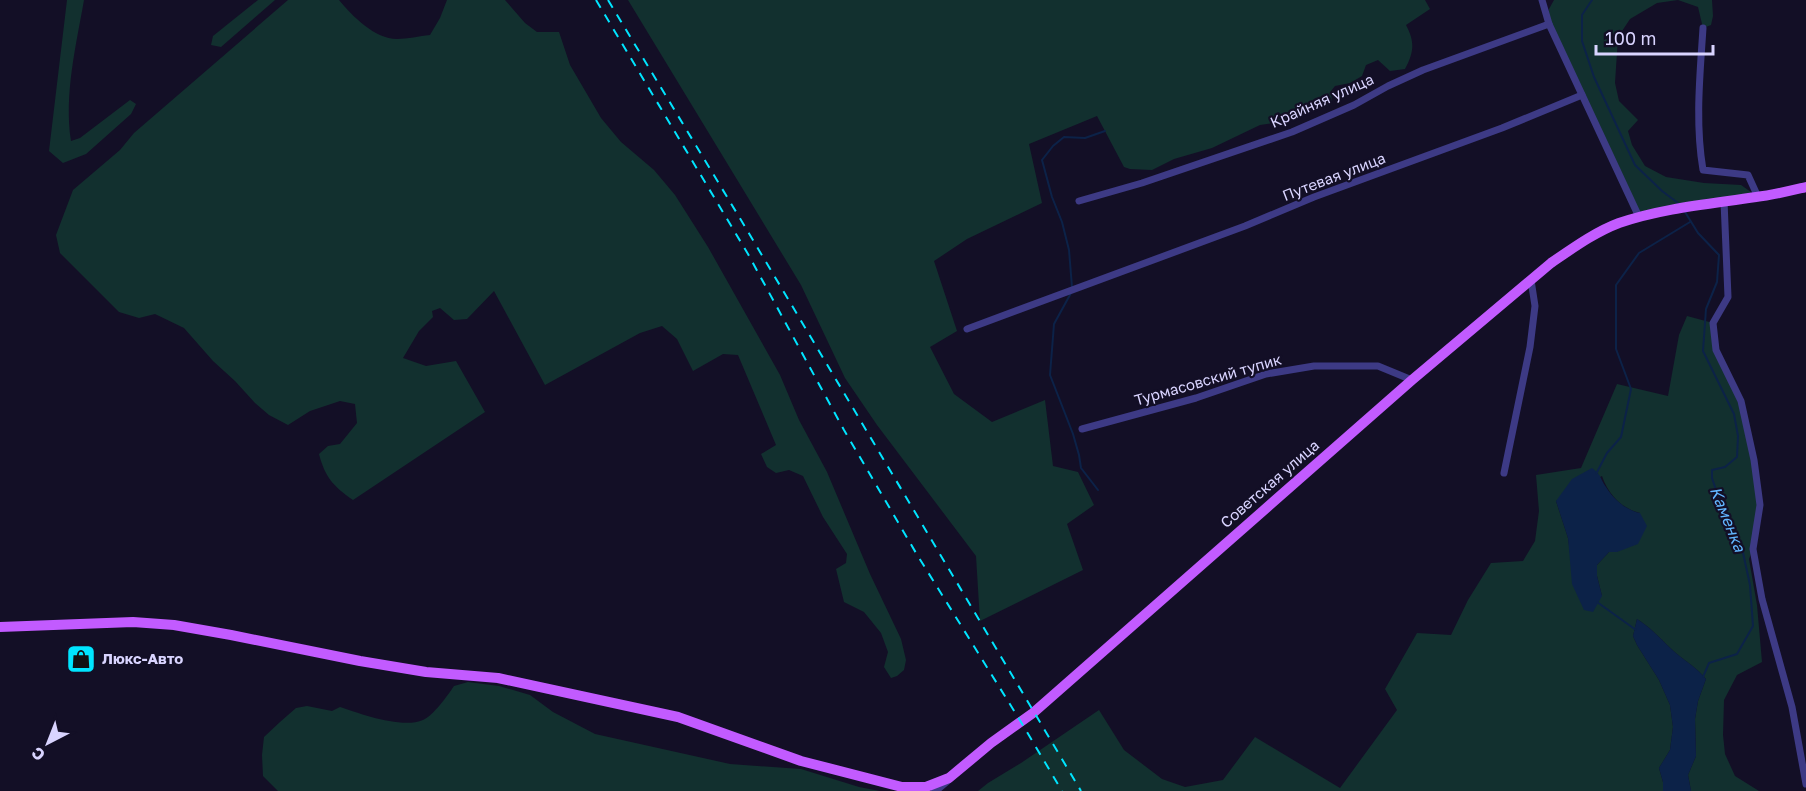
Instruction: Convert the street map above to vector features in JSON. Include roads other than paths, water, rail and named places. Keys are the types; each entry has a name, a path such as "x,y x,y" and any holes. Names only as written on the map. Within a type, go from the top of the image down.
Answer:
{"main road":[{"name":"Советская улица","path":"949,778 991,743 1033,713 1412,380 1575,246 1618,223 1639,217 1694,205 1758,197 1806,187"},
{"path":"0,627 133,622 174,625 426,672 498,678 678,717 801,761 902,787 926,787 949,778"}],"street":[{"path":"1542,0 1549,24 1639,217"},
{"name":"Крайняя улица","path":"1078,201 1142,183 1292,132 1354,105 1423,70 1549,24"},
{"path":"1703,28 1699,148 1703,170 1748,175 1758,197"},
{"name":"Путевая улица","path":"967,329 1245,226 1314,197 1502,128 1582,95"},
{"path":"1724,201 1728,297 1713,323 1716,350 1740,401 1754,460 1760,505 1754,549 1762,599 1792,707 1806,784"},
{"path":"1504,473 1530,347 1535,306 1531,280"},
{"name":"Турмасовский тупик","path":"1082,429 1196,398 1266,374 1314,366 1378,366 1412,380"},
{"path":"935,791 949,778"}],"water":[{"path":"1592,468 1613,496 1625,507 1640,513 1647,526 1638,544 1617,552 1609,552 1597,565 1602,596 1593,612 1584,610 1572,584 1568,538 1556,501 1572,479"},
{"path":"1637,619 1706,679 1698,701 1695,719 1696,756 1688,775 1691,791 1663,791 1659,768 1670,750 1673,727 1670,705 1659,680 1633,636"}],"waterway":[{"name":"Каменка","path":"1592,0 1582,15 1582,41 1594,77 1635,165 1678,203"},
{"path":"1072,287 1069,250 1042,160 1064,137 1085,138 1105,131"},
{"name":"Каменка","path":"1685,212 1698,233 1719,255 1717,282 1706,309 1703,351 1734,414 1738,436 1737,457 1725,467 1712,470 1712,478 1728,526 1742,548 1750,585 1753,626 1737,654 1709,663 1703,677"},
{"path":"1596,474 1607,453 1621,437 1631,389 1616,349 1616,285 1639,253 1690,222"},
{"path":"1071,293 1054,324 1050,375 1073,434 1081,468 1098,490"},
{"path":"1597,602 1636,630"}],"railway":[{"path":"596,0 748,254 844,430 916,553 1062,791"},
{"path":"608,0 1081,791"}],"place":[{"name":"Люкс-Авто","path":"81,659"}]}
